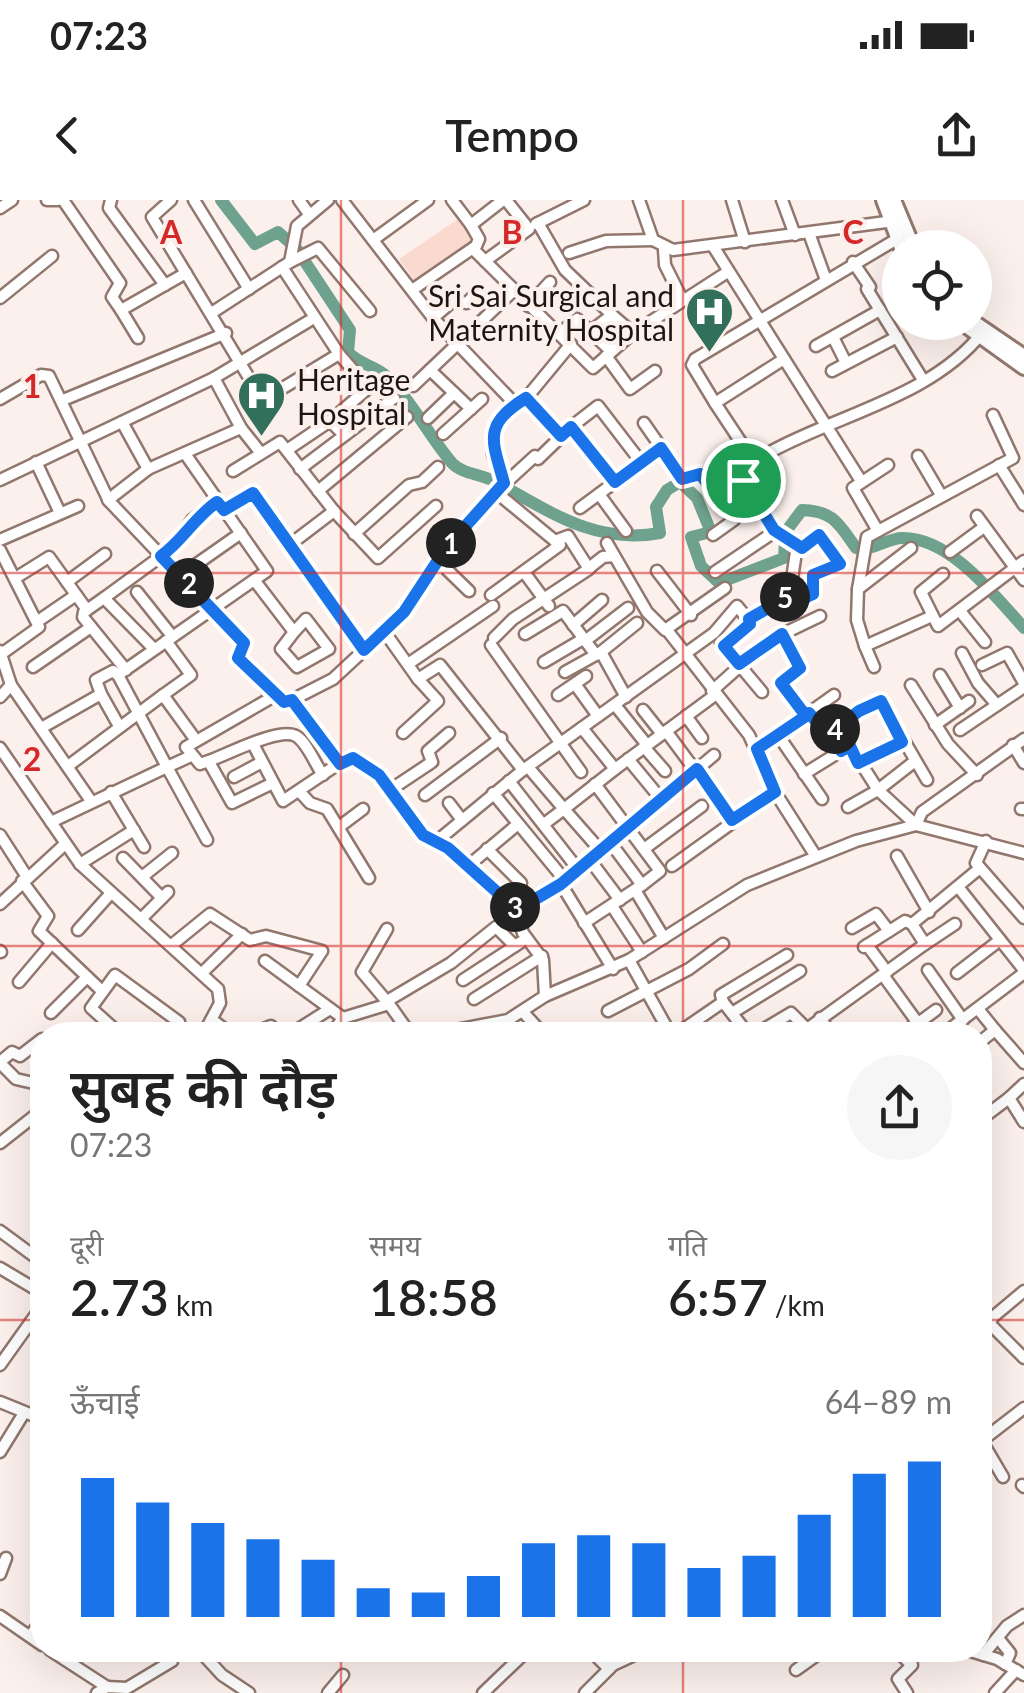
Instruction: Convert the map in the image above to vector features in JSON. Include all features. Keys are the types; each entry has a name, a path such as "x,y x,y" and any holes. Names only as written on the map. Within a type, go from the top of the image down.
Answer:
{"main road":[{"path":"883,200 903,230"},
{"path":"894,200 898,230"},
{"path":"992,338 1024,356"},
{"path":"991,340 1024,368"}],"street":[{"path":"0,208 12,200"},
{"path":"47,200 61,200 120,283 112,297 138,338"},
{"path":"111,200 109,208 164,285"},
{"path":"171,200 152,218 264,398 338,354"},
{"path":"194,200 249,288"},
{"path":"299,200 309,214"},
{"path":"287,450 330,421 366,387 338,354 297,259 293,236 309,214 328,200"},
{"path":"342,200 457,344 561,436"},
{"path":"373,240 428,200"},
{"path":"412,290 473,249 479,239 452,200"},
{"path":"471,225 505,200 534,226 565,270 633,333"},
{"path":"484,261 534,226 584,200"},
{"path":"639,200 653,240 664,248 713,246 897,221"},
{"path":"732,200 745,242"},
{"path":"782,200 795,235"},
{"path":"809,233 826,280"},
{"path":"293,236 297,259"},
{"path":"569,253 606,240 653,240"},
{"path":"713,246 726,273 861,482"},
{"path":"213,312 318,248 370,311"},
{"path":"664,248 661,253 682,299"},
{"path":"473,249 594,368 633,333 726,273"},
{"path":"756,464 692,361 757,319 790,305 854,262 882,250"},
{"path":"0,298 52,256"},
{"path":"854,262 882,313"},
{"path":"121,310 186,273"},
{"path":"528,306 550,282"},
{"path":"433,318 454,300 464,304 479,290"},
{"path":"413,386 514,291"},
{"path":"816,346 880,310"},
{"path":"592,330 612,316"},
{"path":"560,333 577,318 592,330 630,390 654,370"},
{"path":"0,480 214,378 308,321"},
{"path":"63,400 226,334"},
{"path":"832,337 846,364"},
{"path":"832,371 891,340"},
{"path":"899,340 924,380"},
{"path":"720,499 772,452 924,380 968,340"},
{"path":"408,664 559,546 501,486 491,437 571,344"},
{"path":"715,403 784,359"},
{"path":"430,370 471,410"},
{"path":"2,393 45,374 63,400 108,500 215,608 244,643 238,658 273,696 284,702 328,683 364,650 404,612 437,560 501,486 598,406 640,462"},
{"path":"214,378 240,428 260,452"},
{"path":"428,418 454,392"},
{"path":"300,469 394,398"},
{"path":"443,434 482,399"},
{"path":"874,667 857,620 866,539 1013,456 992,414"},
{"path":"318,491 407,418"},
{"path":"330,421 344,435"},
{"path":"122,422 148,469"},
{"path":"644,423 682,479 700,474 734,520 714,535"},
{"path":"571,427 615,482"},
{"path":"108,500 148,469 240,428"},
{"path":"232,471 278,441 378,558 436,506"},
{"path":"580,508 661,448"},
{"path":"119,726 96,680 112,671 122,673 267,571 186,455"},
{"path":"918,456 940,496"},
{"path":"36,462 60,514"},
{"path":"1000,465 1024,505"},
{"path":"878,531 852,490 888,466"},
{"path":"354,534 408,485 422,482 438,467"},
{"path":"743,480 774,530 802,548 819,535 839,566 813,575 813,594 795,602 785,597 749,619"},
{"path":"207,840 136,712 122,673 82,614 178,543 192,520 253,493 364,650"},
{"path":"599,494 626,531"},
{"path":"0,540 78,506"},
{"path":"292,543 334,511"},
{"path":"950,552 980,521 1020,564 1024,580"},
{"path":"715,572 774,530"},
{"path":"181,575 240,533"},
{"path":"555,541 568,536 589,568"},
{"path":"607,543 649,614 667,630 757,749 775,792 815,855"},
{"path":"792,579 797,546"},
{"path":"858,589 911,548"},
{"path":"0,550 38,620 37,631 2,658 11,685 91,801"},
{"path":"67,582 105,554"},
{"path":"18,578 47,556 86,610"},
{"path":"581,772 559,745 492,641 512,619 546,602 604,557 614,556"},
{"path":"437,560 469,591"},
{"path":"943,574 921,592 930,617 938,626 1020,564"},
{"path":"657,571 690,615"},
{"path":"524,572 556,615"},
{"path":"255,582 294,632"},
{"path":"667,630 725,588"},
{"path":"68,766 191,675 138,592"},
{"path":"38,620 76,595"},
{"path":"104,598 154,649"},
{"path":"573,624 602,600"},
{"path":"436,841 509,780 686,655 714,633 736,606 750,624 724,646"},
{"path":"544,662 584,640 628,608"},
{"path":"525,634 563,611 599,654 626,697"},
{"path":"960,611 985,642"},
{"path":"544,824 686,716 739,664 782,634 820,616"},
{"path":"865,646 930,617"},
{"path":"306,618 330,646 297,667 282,649 294,632 306,618"},
{"path":"565,672 599,654 637,623"},
{"path":"33,668 91,628"},
{"path":"384,631 438,701 403,733"},
{"path":"714,633 762,692"},
{"path":"782,634 800,668 781,683 841,751"},
{"path":"960,730 1024,685 1007,652 982,666"},
{"path":"962,653 978,684 997,705"},
{"path":"418,679 440,666 526,768 605,846 638,887 664,938"},
{"path":"936,725 965,705 940,675"},
{"path":"558,695 586,676"},
{"path":"575,684 598,716"},
{"path":"0,697 11,685"},
{"path":"912,686 936,725 977,775"},
{"path":"43,727 101,694"},
{"path":"163,695 195,739"},
{"path":"757,749 834,695"},
{"path":"273,696 195,739 186,747 191,756 197,764 208,762 260,738 292,734 301,740 323,775"},
{"path":"292,700 340,764"},
{"path":"828,735 879,701 927,780"},
{"path":"614,705 665,770"},
{"path":"643,710 697,769 732,820"},
{"path":"686,716 702,738"},
{"path":"582,728 614,769"},
{"path":"390,790 432,762 428,751 449,733"},
{"path":"778,734 822,799"},
{"path":"426,795 502,738"},
{"path":"858,763 902,742"},
{"path":"916,826 922,812 1018,742 1024,763"},
{"path":"253,744 281,800 356,758 373,769 411,822 517,910 526,939 542,956 545,996"},
{"path":"804,774 850,746 878,790 916,826"},
{"path":"0,748 4,763 80,864 173,944 222,995 212,1020 215,1022"},
{"path":"517,910 590,860 714,755"},
{"path":"51,822 191,756"},
{"path":"628,759 660,799"},
{"path":"848,807 878,790 914,761"},
{"path":"208,762 232,803 273,784"},
{"path":"234,777 262,762"},
{"path":"509,780 578,868"},
{"path":"584,923 660,871 595,784"},
{"path":"299,791 310,803 327,809 369,878"},
{"path":"112,792 144,847"},
{"path":"672,866 775,792"},
{"path":"494,794 562,881 614,969"},
{"path":"449,804 462,820"},
{"path":"644,849 702,806"},
{"path":"339,827 364,808"},
{"path":"468,866 518,824"},
{"path":"497,1022 523,1012 545,996 614,969 747,886 815,855 916,826 1024,853"},
{"path":"80,864 134,830"},
{"path":"0,835 48,916 38,928 102,991"},
{"path":"986,842 976,857 980,868 1024,918"},
{"path":"0,904 64,846"},
{"path":"487,848 521,883"},
{"path":"142,877 172,854"},
{"path":"897,856 929,912"},
{"path":"123,858 165,895 142,918"},
{"path":"590,860 642,952"},
{"path":"912,924 980,868"},
{"path":"960,888 1023,976 960,1022"},
{"path":"78,930 112,894"},
{"path":"173,944 207,914 224,919 250,940 266,936 322,951 300,986"},
{"path":"852,928 878,914 889,931"},
{"path":"917,1022 865,946 905,921 912,924 925,944"},
{"path":"814,1022 955,924"},
{"path":"341,1022 388,1003 451,963 496,927 515,946"},
{"path":"387,929 362,972 402,1022"},
{"path":"202,973 242,934"},
{"path":"464,980 526,939"},
{"path":"957,973 1000,940"},
{"path":"19,982 52,944"},
{"path":"608,1011 689,969 722,944"},
{"path":"740,1022 722,1002 721,995 787,955"},
{"path":"474,999 542,956"},
{"path":"630,960 665,1022"},
{"path":"265,961 344,1018"},
{"path":"928,970 963,1020"},
{"path":"732,1013 800,971"},
{"path":"105,1022 92,1011 102,991 118,976 179,1022"},
{"path":"51,1013 87,977"},
{"path":"692,1022 722,1002"},
{"path":"310,1022 330,1009"},
{"path":"978,1009 989,1022"},
{"path":"921,1022 936,1010"},
{"path":"523,1012 532,1022"},
{"path":"775,1022 791,1013 798,1022"},
{"path":"820,1018 823,1022"},
{"path":"992,1026 1024,1063"},
{"path":"1010,1046 1024,1036"},
{"path":"16,1079 0,1063 12,1052 20,1056 30,1048"},
{"path":"0,1076 30,1083"},
{"path":"992,1111 1024,1084"},
{"path":"1009,1098 1024,1122"},
{"path":"0,1143 30,1119"},
{"path":"0,1231 30,1253"},
{"path":"0,1268 30,1286"},
{"path":"992,1319 1024,1291"},
{"path":"0,1365 30,1323"},
{"path":"992,1326 1024,1358"},
{"path":"0,1402 30,1415"},
{"path":"992,1431 1024,1408"},
{"path":"0,1452 24,1413"},
{"path":"992,1459 1003,1477"},
{"path":"0,1574 6,1558"},
{"path":"992,1645 1024,1614"},
{"path":"0,1616 30,1636"},
{"path":"998,1638 1010,1652 1015,1670"},
{"path":"992,1659 1015,1670"},
{"path":"66,1662 102,1690 131,1687 169,1662"},
{"path":"214,1662 249,1693"},
{"path":"483,1693 515,1662"},
{"path":"601,1662 608,1669"},
{"path":"585,1693 608,1669 622,1662"},
{"path":"796,1670 807,1662"},
{"path":"908,1693 898,1679 912,1665 909,1662"},
{"path":"995,1693 1015,1670"},
{"path":"328,1693 343,1675"}],"shaded area":[{"path":"461,217 473,240 414,280 399,259"}],"waterway":[{"path":"221,200 255,244 278,232 296,248 350,330 348,352 382,372 456,467 494,481 573,523 614,534 660,533 656,507 667,490 680,482 697,498 711,532 691,537 701,566 719,583 784,558 785,542"},
{"path":"787,530 802,510 822,513 840,526 856,548 864,549"},
{"path":"872,547 902,538 937,547 970,571 1024,628"}],"place":[{"name":"Sri Sai Surgical and Maternity Hospital","path":"709,354"},
{"name":"Heritage Hospital","path":"262,438"}],"route":[{"path":"743,480 720,499 700,474 682,479 661,448 615,482 571,427 561,436 526,398 507,411 491,437 492,454 504,483 446,548 404,612 364,650 292,543 250,491 224,510 217,502 192,520 178,543 161,556 215,608 244,643 238,658 273,696 286,703 292,700 340,764 353,758 373,769 423,835 448,848 517,910 561,884 561,880 697,769 732,820 775,792 757,749 806,716 809,713 824,732 828,735 850,716 881,701 902,742 858,763 850,746 841,751 831,736 824,732 809,713 806,716 781,683 800,668 782,634 739,664 724,646 750,624 749,619 778,601 787,597 795,602 813,594 813,575 840,564 819,535 802,548 774,530 743,480"}]}
